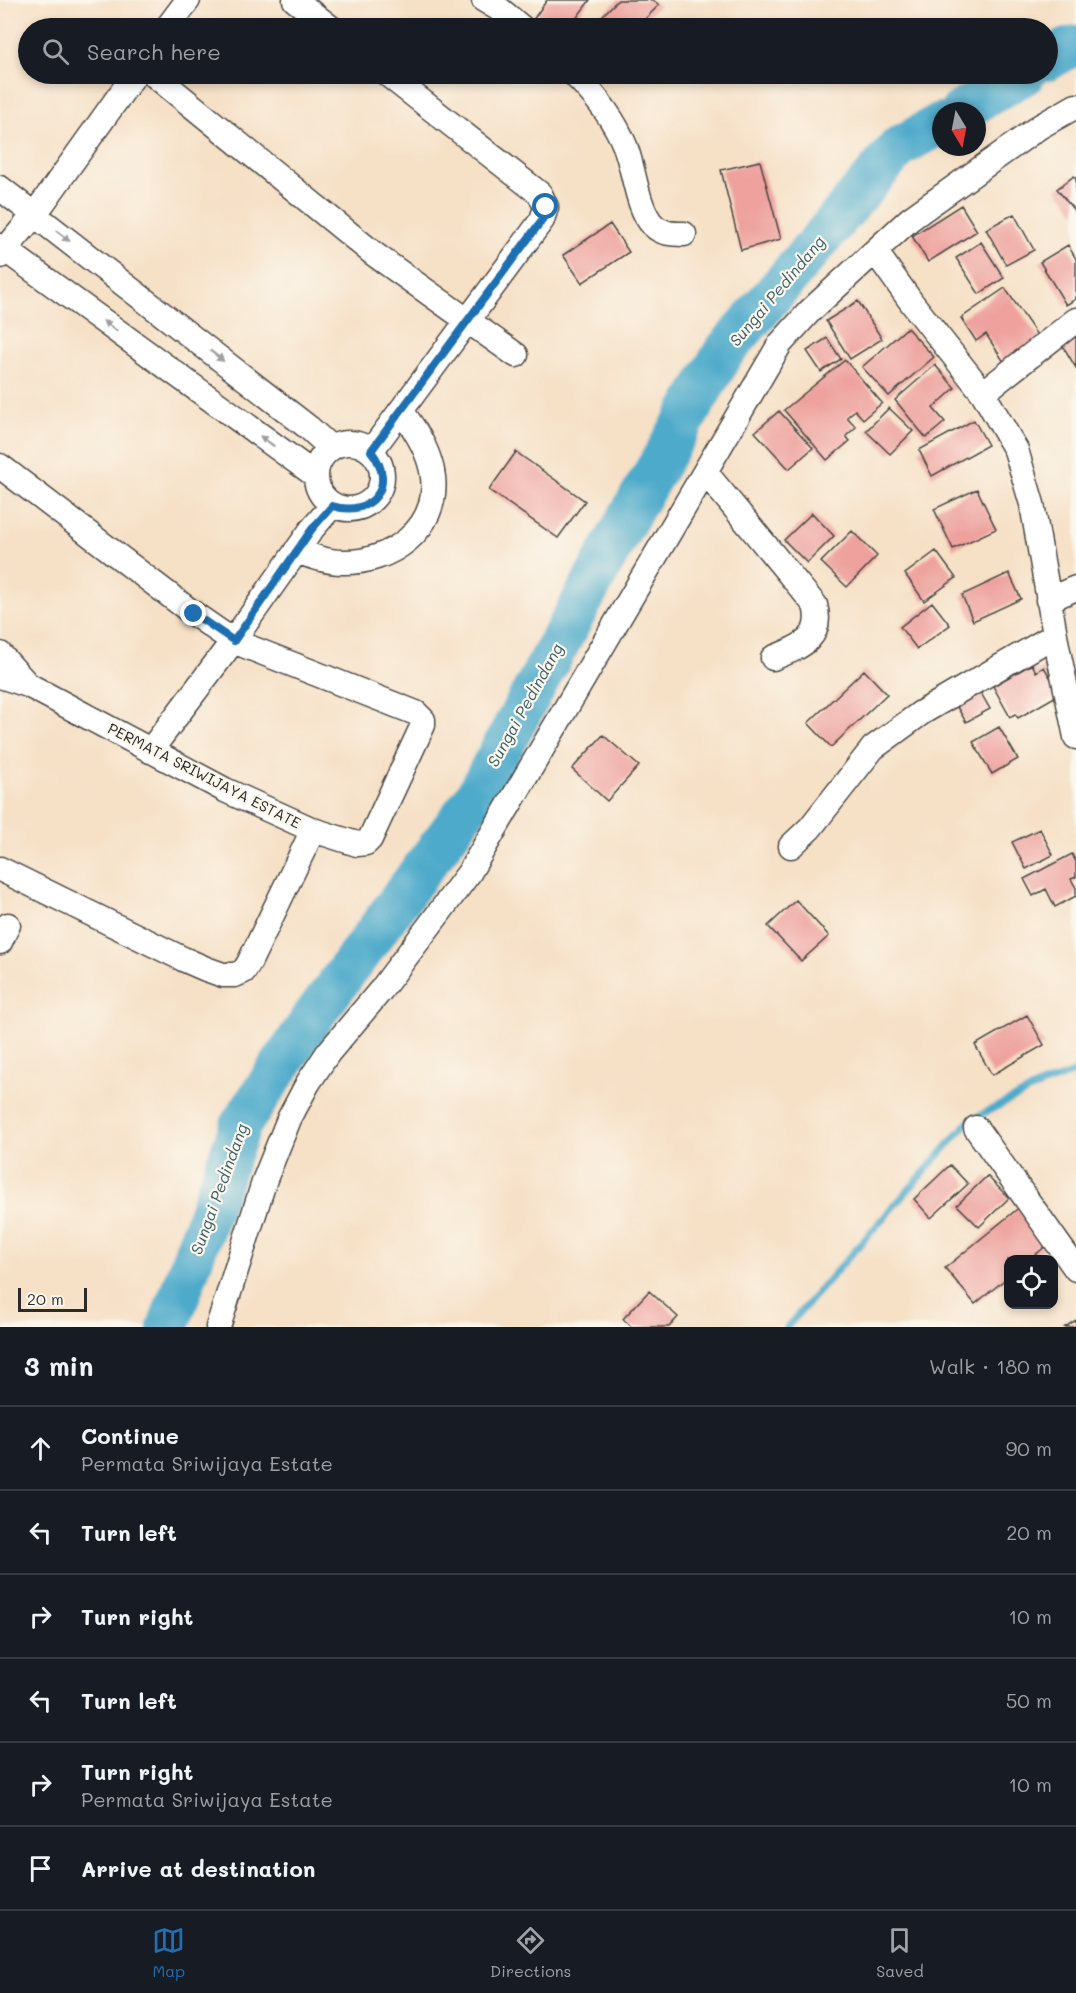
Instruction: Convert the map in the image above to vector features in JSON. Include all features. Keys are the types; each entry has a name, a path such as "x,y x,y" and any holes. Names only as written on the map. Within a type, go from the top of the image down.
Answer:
{"street":[{"path":"174,18 188,0"},
{"path":"295,0 318,18"},
{"path":"484,0 510,18"},
{"path":"128,84 35,214 2,250 315,475"},
{"path":"165,84 374,254 516,355"},
{"path":"371,451 542,220 546,207 540,194 400,84"},
{"path":"583,84 599,101 626,147 643,206 652,224 664,232 684,234"},
{"path":"218,1327 265,1179 289,1119 308,1083 328,1053 381,990 469,873 780,344 809,312 910,219 1039,127 1076,106"},
{"path":"0,188 331,448"},
{"path":"875,251 912,303 966,368 1016,450 1032,504 1048,600 1076,737"},
{"path":"983,393 1076,320"},
{"path":"296,551 339,562 357,562 395,550 410,539 424,524 431,504 432,475 425,449 414,428 401,411"},
{"path":"351,443 362,446 371,451 380,462 383,476 380,490 372,501 360,508 345,510 332,506 324,500 319,492 315,475 318,464 331,448 351,443"},
{"name":"PERMATA SRIWIJAYA ESTATE","path":"0,466 194,614 234,641 416,713 423,720 422,731 370,839 366,843 357,844 313,830 225,790 28,685 0,676"},
{"path":"705,472 815,605 818,620 813,634 796,649 773,658"},
{"path":"150,751 234,641 312,529 332,506"},
{"path":"1048,600 1076,588"},
{"path":"791,846 810,828 873,748 921,713 1055,635"},
{"name":"PERMATA SRIWIJAYA ESTATE","path":"0,654 28,685"},
{"path":"0,869 183,959 223,975 234,975 244,970 249,963 313,830"},
{"path":"976,1128 1076,1269"}],"building":[{"path":"547,0 590,0 576,18 534,18"},
{"path":"618,0 653,0 659,5 646,18 600,18"},
{"path":"760,161 781,239 741,250 721,170"},
{"path":"1074,176 1076,178 1076,213 1057,189"},
{"path":"961,205 977,231 928,262 912,236"},
{"path":"1014,214 1034,250 1006,265 986,229"},
{"path":"610,224 629,252 582,283 563,255"},
{"path":"981,242 1004,278 979,294 956,258"},
{"path":"1068,245 1076,259 1076,299 1066,305 1040,262"},
{"path":"1005,288 1039,338 1004,362 986,334 976,341 961,318"},
{"path":"858,301 882,339 850,359 826,321"},
{"path":"907,328 934,357 889,396 862,367"},
{"path":"1076,331 1076,368 1060,341"},
{"path":"827,338 841,359 821,372 807,351"},
{"path":"845,360 882,403 863,419 855,410 847,417 856,427 846,436 850,441 827,460 784,410"},
{"path":"935,365 955,388 933,408 945,422 926,438 895,400"},
{"path":"889,408 913,431 890,454 866,431"},
{"path":"779,411 813,448 789,469 755,432"},
{"path":"974,420 988,445 932,476 919,450"},
{"path":"516,452 585,501 558,538 489,490"},
{"path":"977,489 996,529 953,549 934,509"},
{"path":"812,513 834,536 807,563 784,540"},
{"path":"852,531 877,556 847,587 821,562"},
{"path":"936,551 956,578 924,601 905,574"},
{"path":"1009,573 1021,599 973,621 962,595"},
{"path":"932,602 950,625 917,649 900,627"},
{"path":"1032,664 1036,672 1044,667 1060,694 1018,718 1015,714 1010,717 993,686"},
{"path":"864,670 887,694 831,747 808,723"},
{"path":"978,688 990,709 966,722 954,702"},
{"path":"999,727 1018,759 992,774 973,742"},
{"path":"603,735 639,766 607,801 572,769"},
{"path":"1040,829 1053,855 1026,869 1012,842"},
{"path":"1072,854 1076,862 1076,877 1071,879 1076,888 1076,896 1055,907 1046,889 1033,896 1024,879"},
{"path":"796,900 829,936 801,961 768,926"},
{"path":"1027,1015 1044,1045 992,1075 975,1045"},
{"path":"950,1165 968,1184 931,1218 914,1199"},
{"path":"987,1176 1009,1198 979,1227 957,1205"},
{"path":"1021,1206 1051,1242 1035,1255 1004,1255 1004,1280 975,1304 945,1268"},
{"path":"649,1291 678,1317 669,1327 632,1327 623,1319"},
{"path":"1076,1320 1076,1327 1065,1327"}],"waterway":[{"name":"Sungai Pedindang","path":"1058,54 1076,46"},
{"name":"Sungai Pedindang","path":"977,102 1008,84"},
{"name":"Sungai Pedindang","path":"168,1327 241,1124 315,1014 474,799 622,528 724,352 899,147 932,128"},
{"path":"787,1327 970,1120 1041,1085 1076,1072"}],"route":[{"path":"194,614 234,641 312,529 332,506 345,510 360,508 372,501 380,490 383,476 380,462 371,451 542,220 546,207"}]}
